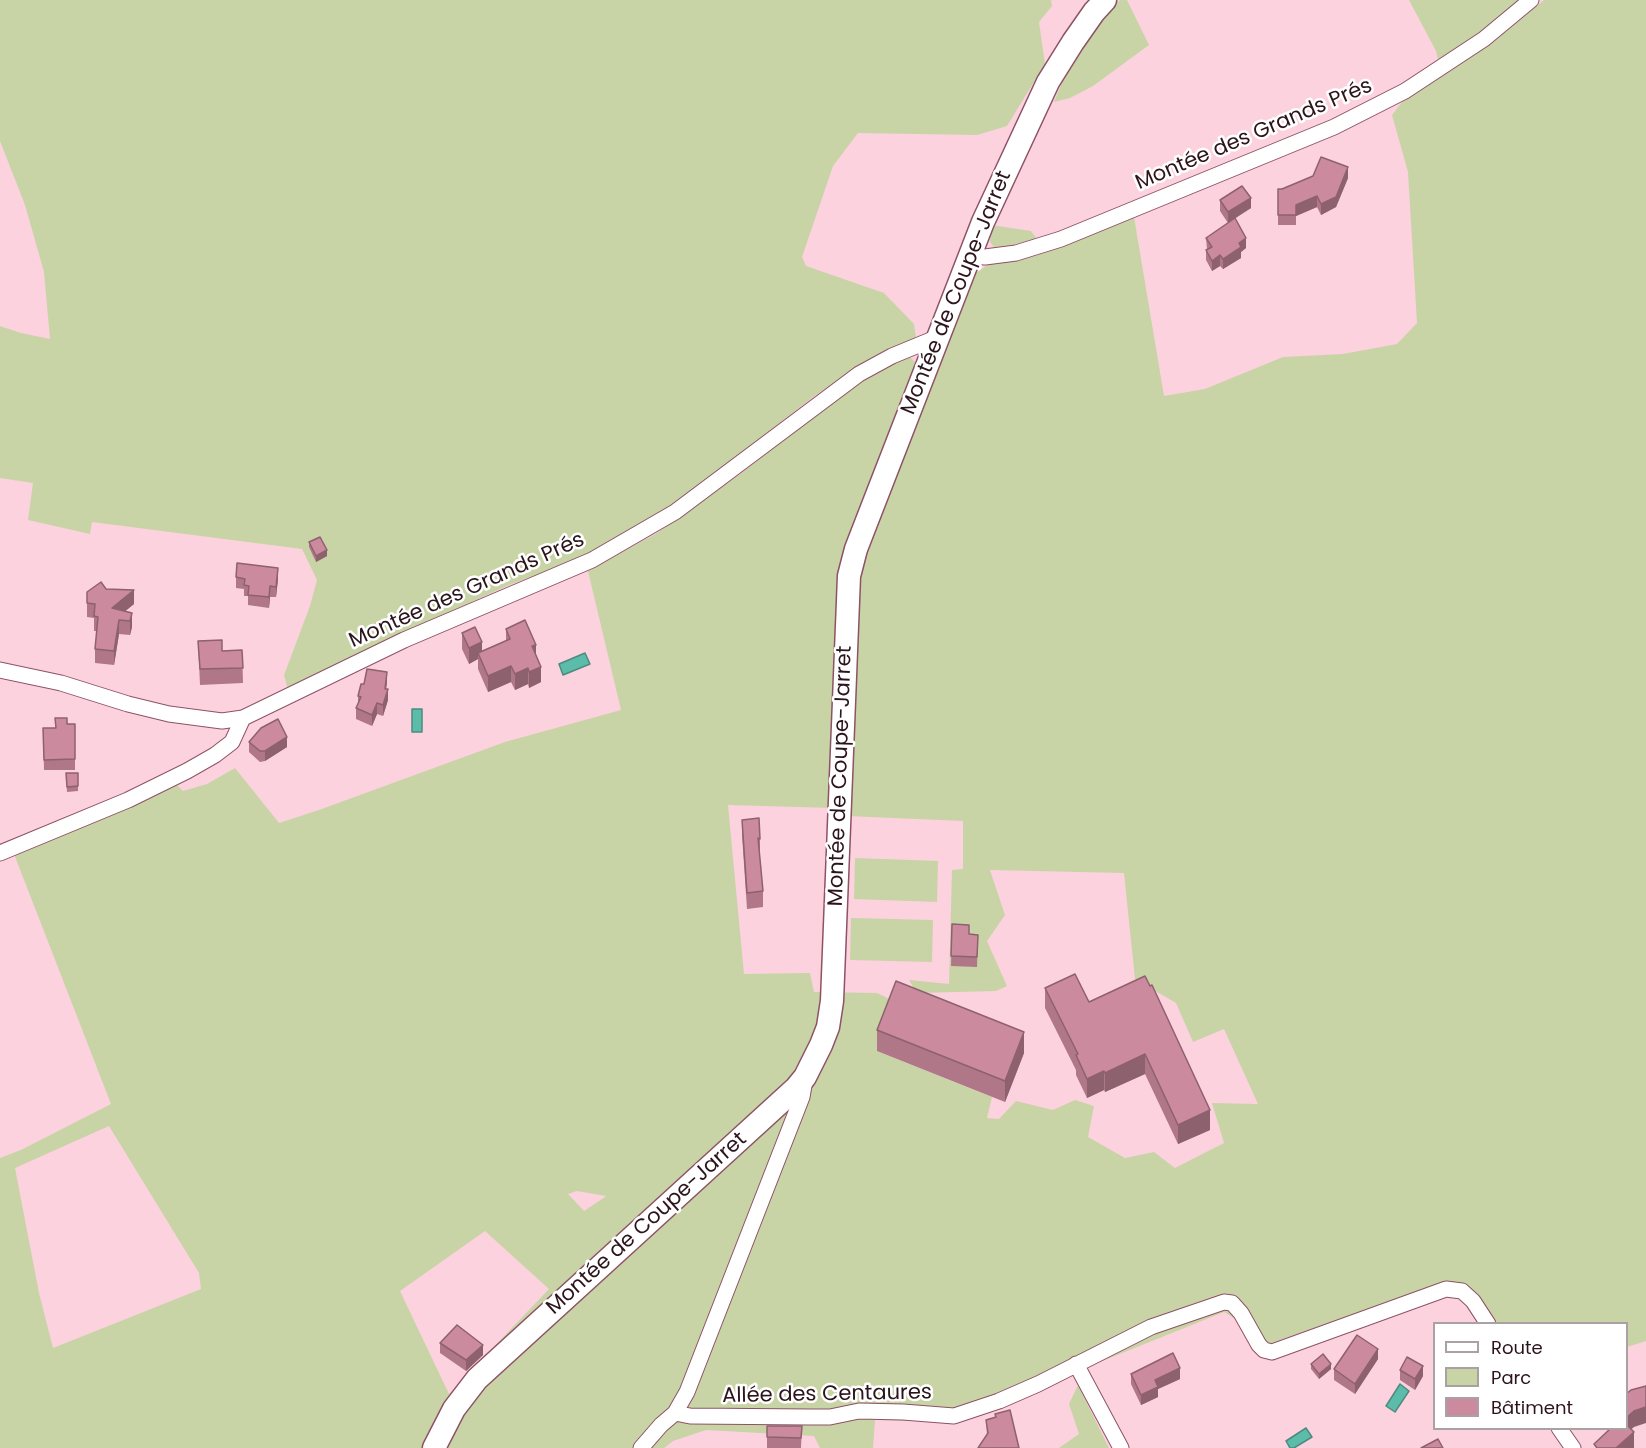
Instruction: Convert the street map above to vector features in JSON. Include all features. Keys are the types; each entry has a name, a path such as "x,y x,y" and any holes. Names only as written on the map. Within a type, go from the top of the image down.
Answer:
{"main road":[{"name":"Montée de Coupe-Jarret","path":"434,1448 454,1409 477,1379 796,1088 805,1077 821,1045 828,1027 832,1001 849,576 855,549 983,222 1048,82 1094,12 1106,0"}],"street":[{"name":"Montée des Grands Prés","path":"970,256 985,257 1016,253 1061,239 1382,105 1484,39 1531,0"},
{"name":"Montée des Grands Prés","path":"243,718 404,640 592,560 675,512 859,374 892,356 938,337"},
{"path":"0,670 61,683 146,709 204,720 222,721 243,718"},
{"path":"0,853 128,800 187,771 232,742 243,718"},
{"path":"641,1448 675,1413 687,1392 802,1097 805,1077"},
{"name":"Allée des Centaures","path":"675,1413 690,1416 830,1417 860,1411 954,1416 999,1401 1151,1327 1224,1302 1232,1303 1241,1313 1259,1345 1264,1350 1272,1352 1446,1288 1462,1291 1473,1301 1487,1322"},
{"path":"1076,1364 1121,1448"},
{"path":"1560,1430 1573,1448"}],"green space":[{"path":"0,0 1051,0 1052,6 1039,22 1045,64 1007,126 977,135 858,133 833,166 802,257 806,266 884,293 914,324 916,338 853,370 813,397 678,502 625,535 581,558 509,585 409,630 317,678 288,690 284,675 310,606 317,580 302,549 92,522 90,534 28,520 33,483 0,478 0,326 50,339 44,272 25,205 0,141"},
{"path":"1120,0 1127,0 1149,45 1093,86 1070,98 1054,102 1070,63 1094,33 1094,22"},
{"path":"1409,0 1519,0 1467,43 1438,59"},
{"path":"1544,0 1646,0 1646,1341 1628,1347 1628,1322 1494,1322 1464,1283 1453,1282 1271,1343 1266,1343 1248,1318 1234,1318 1224,1312 951,1422 875,1420 873,1448 820,1448 814,1436 706,1430 673,1441 664,1448 0,1448 0,1158 21,1150 111,1104 14,854 175,783 183,791 207,784 235,768 279,823 505,742 621,710 588,571 657,533 739,475 852,387 905,357 915,362 915,372 866,496 834,808 728,805 744,974 810,973 814,992 877,993 896,1002 877,1051 992,1097 987,1118 999,1119 1016,1101 1053,1110 1075,1100 1094,1106 1088,1137 1125,1158 1154,1152 1175,1168 1224,1143 1212,1103 1258,1104 1224,1029 1193,1042 1176,1003 1135,979 1124,873 990,870 1005,915 987,941 1007,986 996,991 917,993 909,980 949,984 952,870 963,869 963,821 847,816 861,558 961,300 976,273 986,266 1134,217 1164,396 1205,389 1283,357 1343,354 1397,344 1417,323 1408,172 1392,115 1402,102 1495,41","holes":["109,1126 199,1273 201,1289 53,1348 39,1293 15,1168","577,1191 606,1196 584,1211 568,1194","485,1231 549,1289 449,1394 400,1291"]},
{"path":"991,225 1031,231 1037,239 994,247 990,242"},
{"path":"855,858 938,861 937,902 854,899"},
{"path":"851,918 933,920 932,962 850,960"},
{"path":"1078,1385 1109,1448 1059,1448 1079,1434 1069,1404"}],"shaded area":[{"path":"585,653 590,664 563,675 559,664"},
{"path":"412,709 422,709 422,732 412,732"},
{"path":"1400,1384 1409,1391 1395,1412 1386,1406"},
{"path":"1306,1428 1312,1437 1290,1448 1286,1441"}],"building":[{"path":"1321,157 1348,167 1336,197 1321,204 1317,196 1296,205 1296,215 1278,215 1278,189 1313,176"},
{"path":"1242,186 1251,198 1228,212 1220,200"},
{"path":"1235,218 1246,238 1239,243 1241,247 1223,259 1220,255 1212,261 1206,250 1212,247 1206,238"},
{"path":"320,537 327,550 316,556 309,542"},
{"path":"237,563 278,568 276,587 270,586 269,597 248,595 249,586 244,585 245,579 236,577"},
{"path":"101,582 106,589 134,590 112,608 132,613 130,621 119,620 114,651 95,649 98,617 94,616 95,604 87,603 87,592"},
{"path":"525,620 536,645 532,646 541,667 529,672 528,668 515,674 511,666 488,676 478,653 510,639 506,629"},
{"path":"475,627 482,642 469,648 462,633"},
{"path":"222,640 222,651 242,650 243,668 200,669 198,641"},
{"path":"367,669 387,672 385,689 388,689 383,705 377,703 372,715 356,708 361,697 358,696 361,684 364,684"},
{"path":"55,718 67,718 67,724 75,724 75,759 44,760 43,728 56,728"},
{"path":"278,719 287,737 265,751 260,751 249,742 261,728"},
{"path":"66,773 78,773 78,786 67,787"},
{"path":"759,818 760,839 758,838 763,891 747,893 742,820"},
{"path":"952,924 969,925 969,934 978,935 977,957 951,956"},
{"path":"1075,974 1089,1002 1145,976 1150,986 1152,985 1210,1110 1178,1125 1145,1054 1087,1079 1076,1055 1078,1054 1045,988"},
{"path":"896,981 1024,1032 1005,1081 877,1030"},
{"path":"457,1325 483,1345 466,1360 440,1343"},
{"path":"1357,1335 1378,1349 1355,1384 1334,1369"},
{"path":"1173,1353 1180,1368 1155,1380 1158,1387 1141,1395 1131,1374"},
{"path":"1323,1354 1331,1364 1319,1374 1311,1364"},
{"path":"1407,1357 1423,1366 1415,1379 1400,1370"},
{"path":"1646,1386 1646,1407 1634,1411 1628,1416 1628,1392"},
{"path":"1010,1410 1019,1448 978,1448 988,1433 986,1420 996,1417 995,1414"},
{"path":"767,1426 802,1426 801,1438 767,1437"},
{"path":"1628,1426 1634,1432 1616,1448 1597,1448 1594,1444 1609,1430 1628,1430"},
{"path":"1438,1439 1443,1448 1421,1448"}]}
